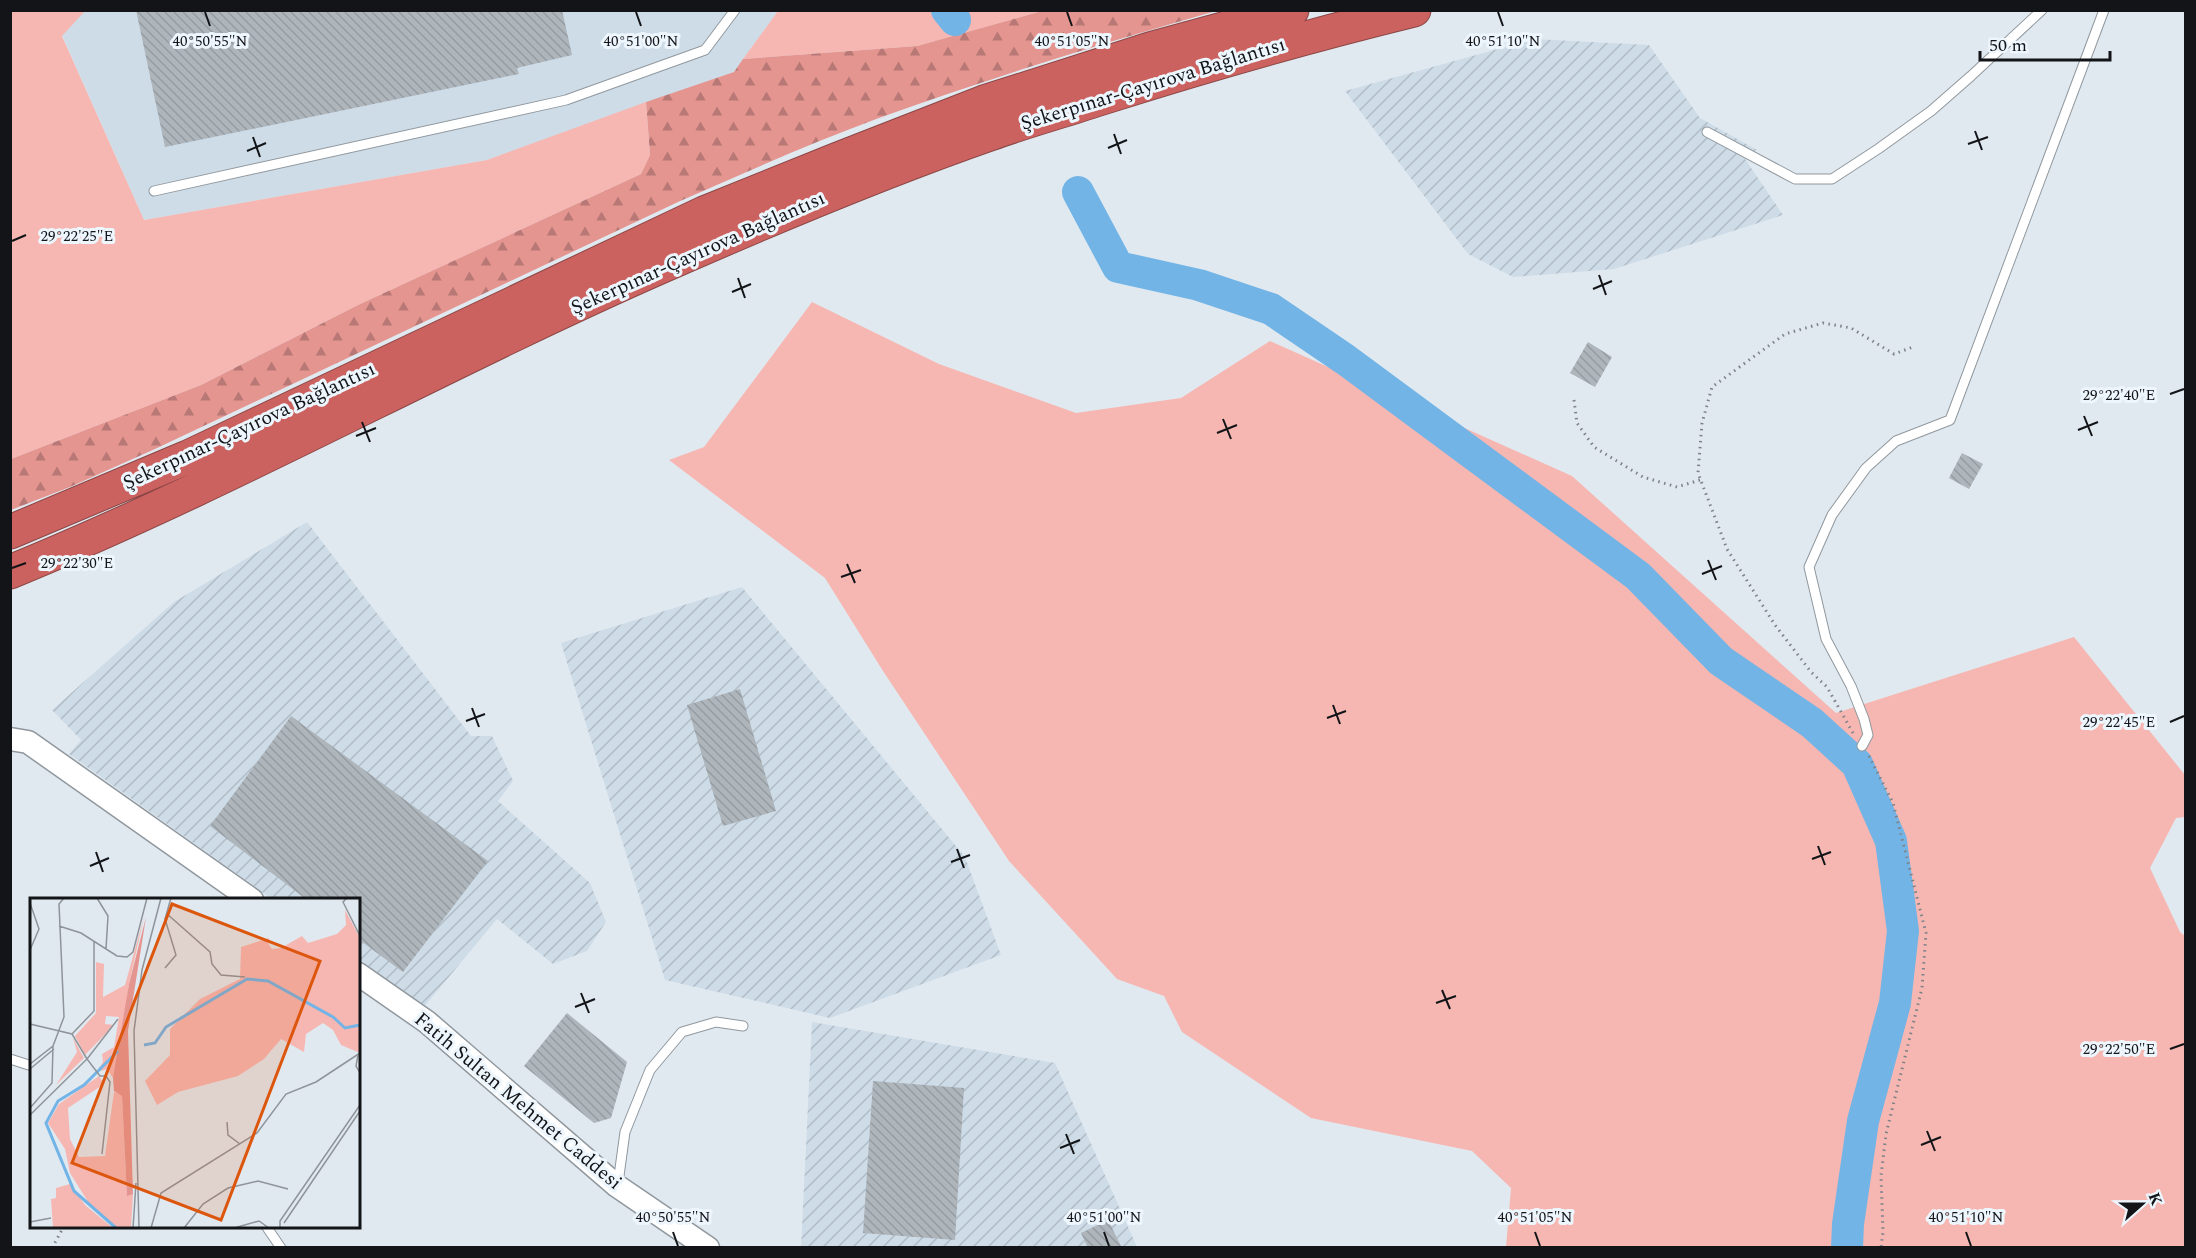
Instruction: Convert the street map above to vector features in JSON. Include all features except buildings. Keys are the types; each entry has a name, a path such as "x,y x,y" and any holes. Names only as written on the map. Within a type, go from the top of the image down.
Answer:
{"highway":[{"name":"Şekerpınar-Çayırova Bağlantısı","path":"10,532 188,457 704,213 984,102 1150,49 1292,10"},
{"name":"Şekerpınar-Çayırova Bağlantısı","path":"10,572 196,491 656,269 884,173 992,133 1155,82 1330,31 1414,10"}],"street":[{"path":"19,740 249,898"},
{"name":"Fatih Sultan Mehmet Caddesi","path":"360,975 428,1022 617,1186 708,1248"}],"lane":[{"path":"154,191 566,100 705,50 735,10"},
{"path":"1707,132 1795,179 1832,179 1931,111 2042,10"},
{"path":"1862,746 1868,735 1864,719 1851,686 1826,639 1809,567 1832,515 1866,468 1896,441 1950,420 2104,10"},
{"path":"617,1186 625,1132 650,1070 682,1032 716,1022 744,1026"},
{"path":"10,1059 30,1065"},
{"path":"267,1228 281,1248"}],"path":[{"path":"1881,1248 1883,1232 1881,1176 1886,1134 1922,988 1926,933 1893,803 1872,760 1847,725 1827,687 1811,672 1775,625 1727,549 1698,473 1702,423 1712,387 1785,334 1823,323 1851,328 1894,354 1912,347"},
{"path":"1574,400 1577,423 1594,447 1643,477 1677,487 1700,480"},
{"path":"52,1248 63,1228"}],"shaded area":[{"path":"85,10 778,11 734,72 487,160 144,220 62,35"},
{"path":"11,11 85,11 62,36 144,220 487,160 646,102 650,155 641,174 358,305 201,385 11,459"},
{"path":"778,11 1042,11 917,46 743,59"},
{"path":"1534,39 1649,45 1700,118 1757,150 1743,156 1783,215 1614,269 1513,277 1468,254 1345,91"},
{"path":"812,302 939,364 1076,413 1181,398 1270,341 1572,476 1836,713 2074,637 2185,775 2185,817 2176,818 2150,868 2180,932 2185,936 2185,1247 1506,1247 1511,1188 1472,1151 1311,1118 1182,1032 1164,996 1117,979 1009,861 883,671 825,578 669,460 704,447"},
{"path":"307,522 471,736 492,736 513,781 498,801 590,883 606,922 587,951 553,964 497,919 424,1007 360,962 360,898 271,898 69,754 81,740 52,710 174,602"},
{"path":"742,587 965,857 1001,955 830,1018 665,980 561,643"},
{"path":"812,1022 1055,1063 1137,1247 801,1248"}],"green space":[{"path":"1042,11 1216,11 1089,48 963,89 879,118 803,148 678,202 155,449 70,487 11,510 11,459 201,385 358,305 641,174 650,155 646,102 734,72 743,59 917,46"}],"waterway":[{"path":"947,10 955,20"},
{"path":"1078,192 1118,267 1199,285 1271,309 1346,360 1638,576 1721,661 1812,723 1857,764 1891,841 1903,931 1895,1003 1863,1121 1848,1224 1847,1248"}]}
